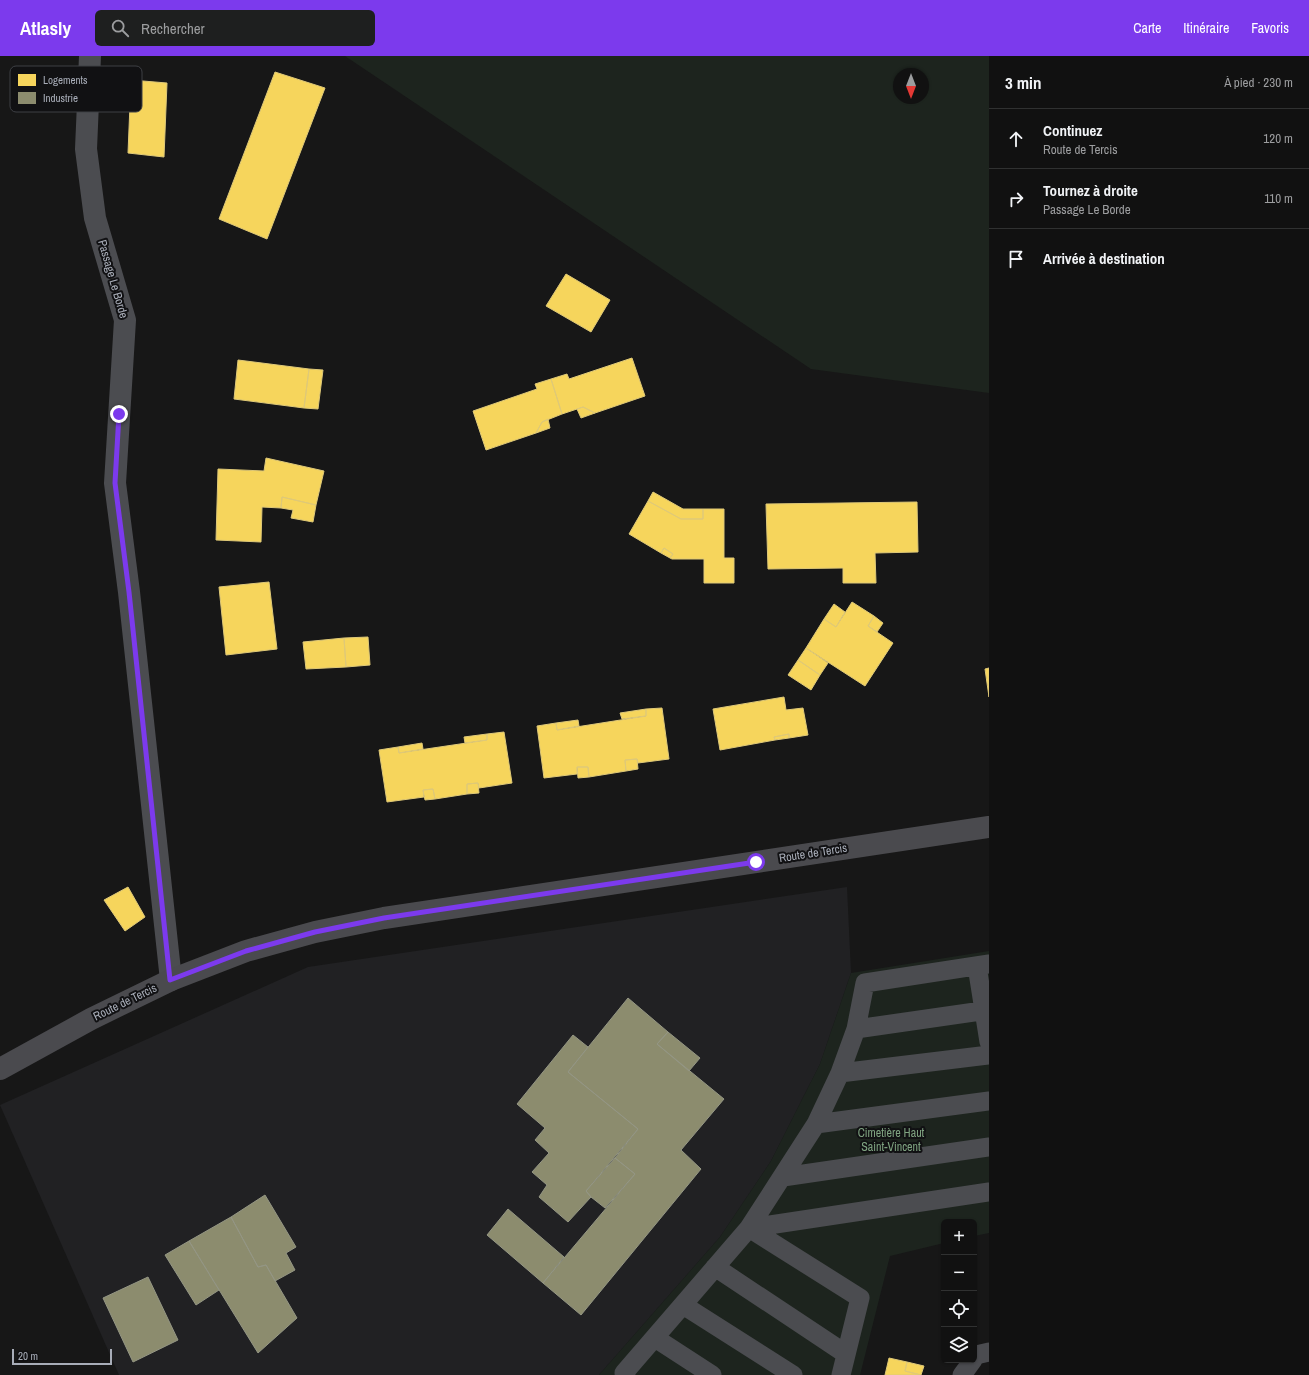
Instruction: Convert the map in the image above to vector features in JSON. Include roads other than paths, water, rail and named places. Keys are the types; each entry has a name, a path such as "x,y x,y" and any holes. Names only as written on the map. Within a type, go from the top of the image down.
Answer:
{"main road":[{"name":"Route de Tercis","path":"0,1069 91,1019 170,980 246,951 315,932 384,918 989,827"}],"street":[{"name":"Passage Le Borde","path":"90,56 90,66"},
{"name":"Passage Le Borde","path":"88,112 86,149 95,218 125,320 115,483 129,592 170,980"}],"lane":[{"path":"626,1375 624,1373 749,1228 816,1124 840,1073 856,1029 865,983 983,965 989,1042"},
{"path":"856,1029 987,1010"},
{"path":"840,1073 989,1055"},
{"path":"816,1124 989,1100"},
{"path":"783,1177 989,1147"},
{"path":"749,1228 989,1192"},
{"path":"749,1228 860,1298 840,1375"},
{"path":"715,1267 846,1354"},
{"path":"683,1305 793,1375"},
{"path":"655,1338 712,1375"},
{"path":"977,1355 989,1352"},
{"path":"962,1375 970,1363"}],"park label":[{"name":"Cimetière Haut Saint-Vincent","path":"891,1140"}]}
